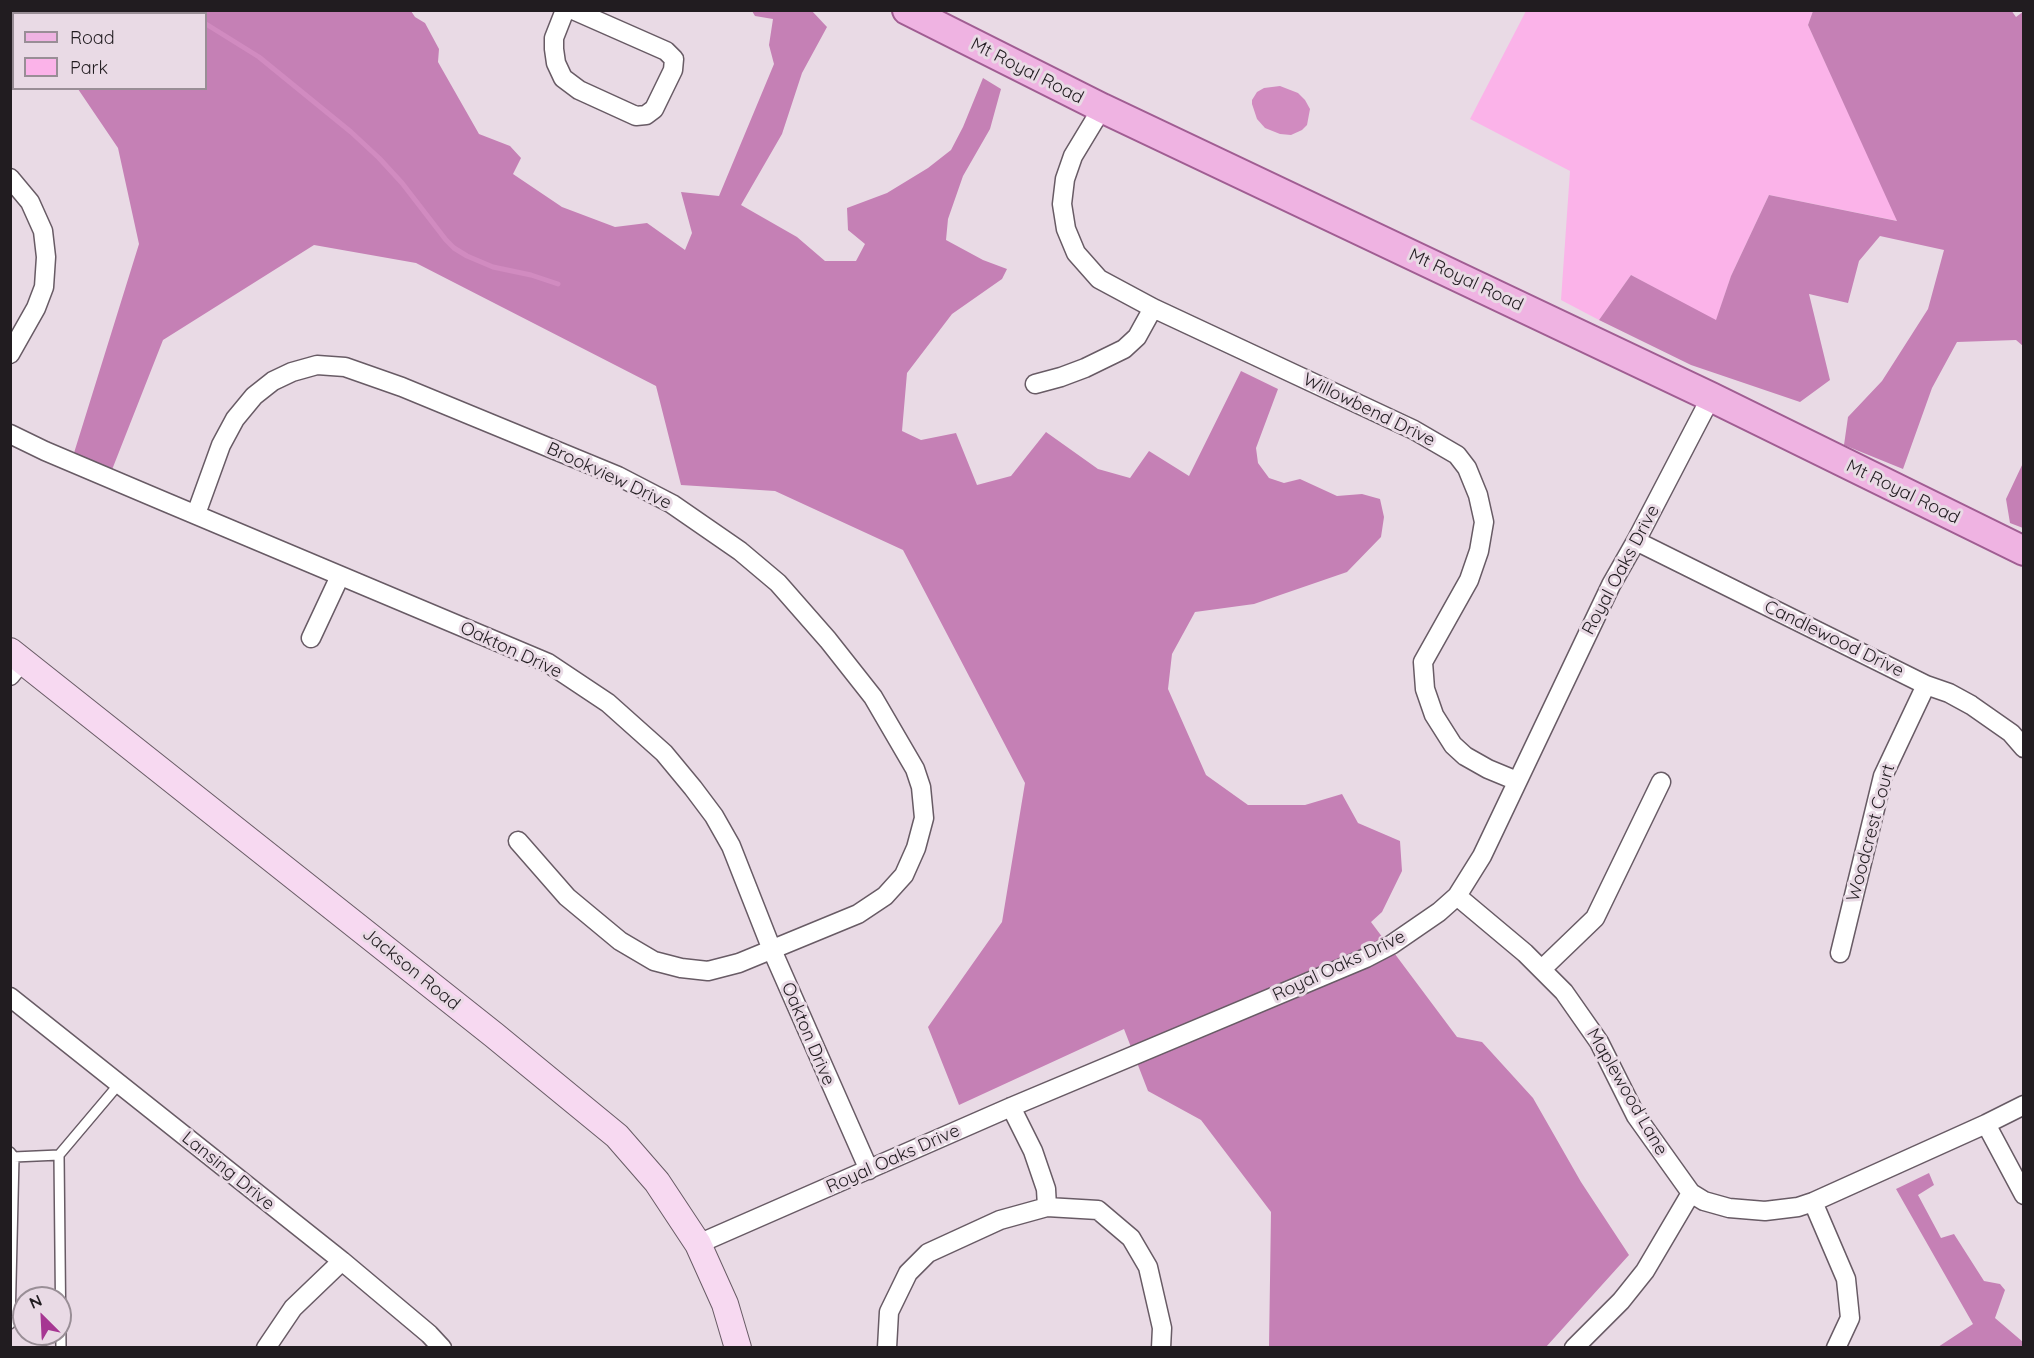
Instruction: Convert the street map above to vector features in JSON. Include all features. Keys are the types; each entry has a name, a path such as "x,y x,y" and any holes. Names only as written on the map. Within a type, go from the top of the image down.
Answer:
{"main road":[{"name":"Mt Royal Road","path":"907,10 1102,108 1712,397 2024,551"}],"street":[{"path":"565,10 554,38 556,63 563,78 579,90 636,116 646,115 654,109 673,70 674,59 666,51 573,10"},
{"name":"Willowbend Drive","path":"1102,108 1073,156 1065,179 1062,204 1066,229 1076,253 1099,279 1153,308 1414,430 1457,455 1467,468 1478,495 1484,522 1479,550 1469,580 1424,662 1425,689 1434,715 1453,745 1465,756 1488,769 1517,781"},
{"path":"10,178 30,202 42,231 46,257 44,287 36,308 10,354"},
{"path":"1035,384 1061,378 1124,349 1137,337 1153,308"},
{"name":"Brookview Drive","path":"196,514 221,445 235,418 254,396 273,381 292,372 317,365 345,367 402,387 618,476 672,504 740,551 778,583 828,640 873,697 915,769 921,787 924,818 916,848 904,875 885,896 858,914 739,963 708,971 681,968 654,961 620,940 567,897 518,841"},
{"name":"Royal Oaks Drive","path":"698,1244 1011,1107 1383,950 1416,929 1457,896 1482,856 1611,585 1712,397"},
{"name":"Oakton Drive","path":"10,434 45,451 548,663 608,703 664,753 714,816 731,846 772,950 869,1170"},
{"name":"Candlewood Drive","path":"1636,541 1926,685 1949,693 1993,719 2011,733 2024,748"},
{"path":"311,638 340,576"},
{"name":"Jackson Road","path":"15,663 600,1120 631,1150 657,1182 698,1244 725,1304 738,1347"},
{"name":"Woodcrest Court","path":"1840,953 1883,776 1926,685"},
{"path":"1542,969 1595,918 1661,782"},
{"name":"Maplewood Lane","path":"1457,896 1542,969 1580,1012 1599,1042 1636,1116 1691,1193"},
{"name":"Lansing Drive","path":"10,997 342,1260 442,1347"},
{"path":"1574,1347 1621,1301 1645,1271 1691,1193 1704,1201 1745,1210 1765,1211 1813,1202 2024,1105"},
{"path":"1011,1107 1033,1151 1046,1189 1047,1207"},
{"path":"1986,1124 2024,1195"},
{"path":"1813,1202 1846,1279 1850,1318 1836,1347"},
{"path":"887,1347 888,1312 908,1273 928,1253 1000,1220 1047,1207 1098,1210 1131,1238 1148,1267 1162,1328 1161,1347"},
{"path":"266,1347 293,1308 342,1260"}],"lane":[{"path":"61,1347 59,1155 119,1084"},
{"path":"10,1324 12,1154 59,1155"}],"green space":[{"path":"1526,11 1813,11 1808,25 1898,221 1769,195 1731,276 1716,321 1631,275 1599,320 1561,300 1570,171 1470,119"}],"shaded area":[{"path":"2011,10 2016,17 2024,11 2023,346 2016,340 1957,342 1932,388 1903,469 1844,445 1848,417 1882,381 1928,309 1944,250 1880,236 1859,261 1848,303 1809,294 1830,380 1800,402 1691,365 1599,320 1631,275 1716,320 1731,276 1769,195 1897,221 1808,25 1813,11"},
{"path":"11,11 411,11 415,17 425,23 439,49 438,62 479,134 510,146 521,158 513,174 562,207 615,227 647,223 685,250 692,233 681,192 719,196 774,64 769,45 773,19 755,16 752,11 812,11 827,27 802,73 782,134 741,205 797,237 825,261 856,261 865,244 848,230 847,208 887,193 928,168 951,150 983,78 1001,89 990,129 963,176 948,219 946,240 983,260 1007,269 1002,279 952,314 907,373 902,431 921,440 956,433 977,485 1011,476 1046,432 1098,469 1130,478 1149,451 1189,476 1241,371 1278,389 1256,448 1258,463 1269,478 1284,483 1300,479 1337,496 1362,494 1380,499 1384,517 1381,537 1347,572 1254,604 1195,612 1172,654 1168,689 1206,775 1248,805 1305,805 1342,794 1358,823 1400,841 1402,871 1382,912 1371,922 1457,1037 1482,1042 1533,1098 1581,1182 1629,1255 1546,1347 1269,1347 1271,1212 1201,1120 1148,1091 1124,1029 959,1105 928,1027 1002,922 1025,783 903,550 775,491 681,485 656,386 416,263 314,245 163,340 106,485 69,469 139,244 118,148 79,90 207,90 207,12"},
{"path":"1280,86 1298,93 1310,109 1307,125 1291,135 1280,134 1265,128 1257,119 1252,104 1257,92 1264,88"},
{"path":"2023,463 2024,528 2010,523 2006,499"},
{"path":"1929,1173 1934,1185 1918,1195 1941,1238 1954,1234 1984,1281 2000,1284 2005,1290 1995,1318 2023,1342 2023,1347 1938,1347 1973,1324 1896,1189"}],"waterway":[{"path":"207,25 259,57 351,132 402,183 454,248 493,267 531,275 558,284"}]}
